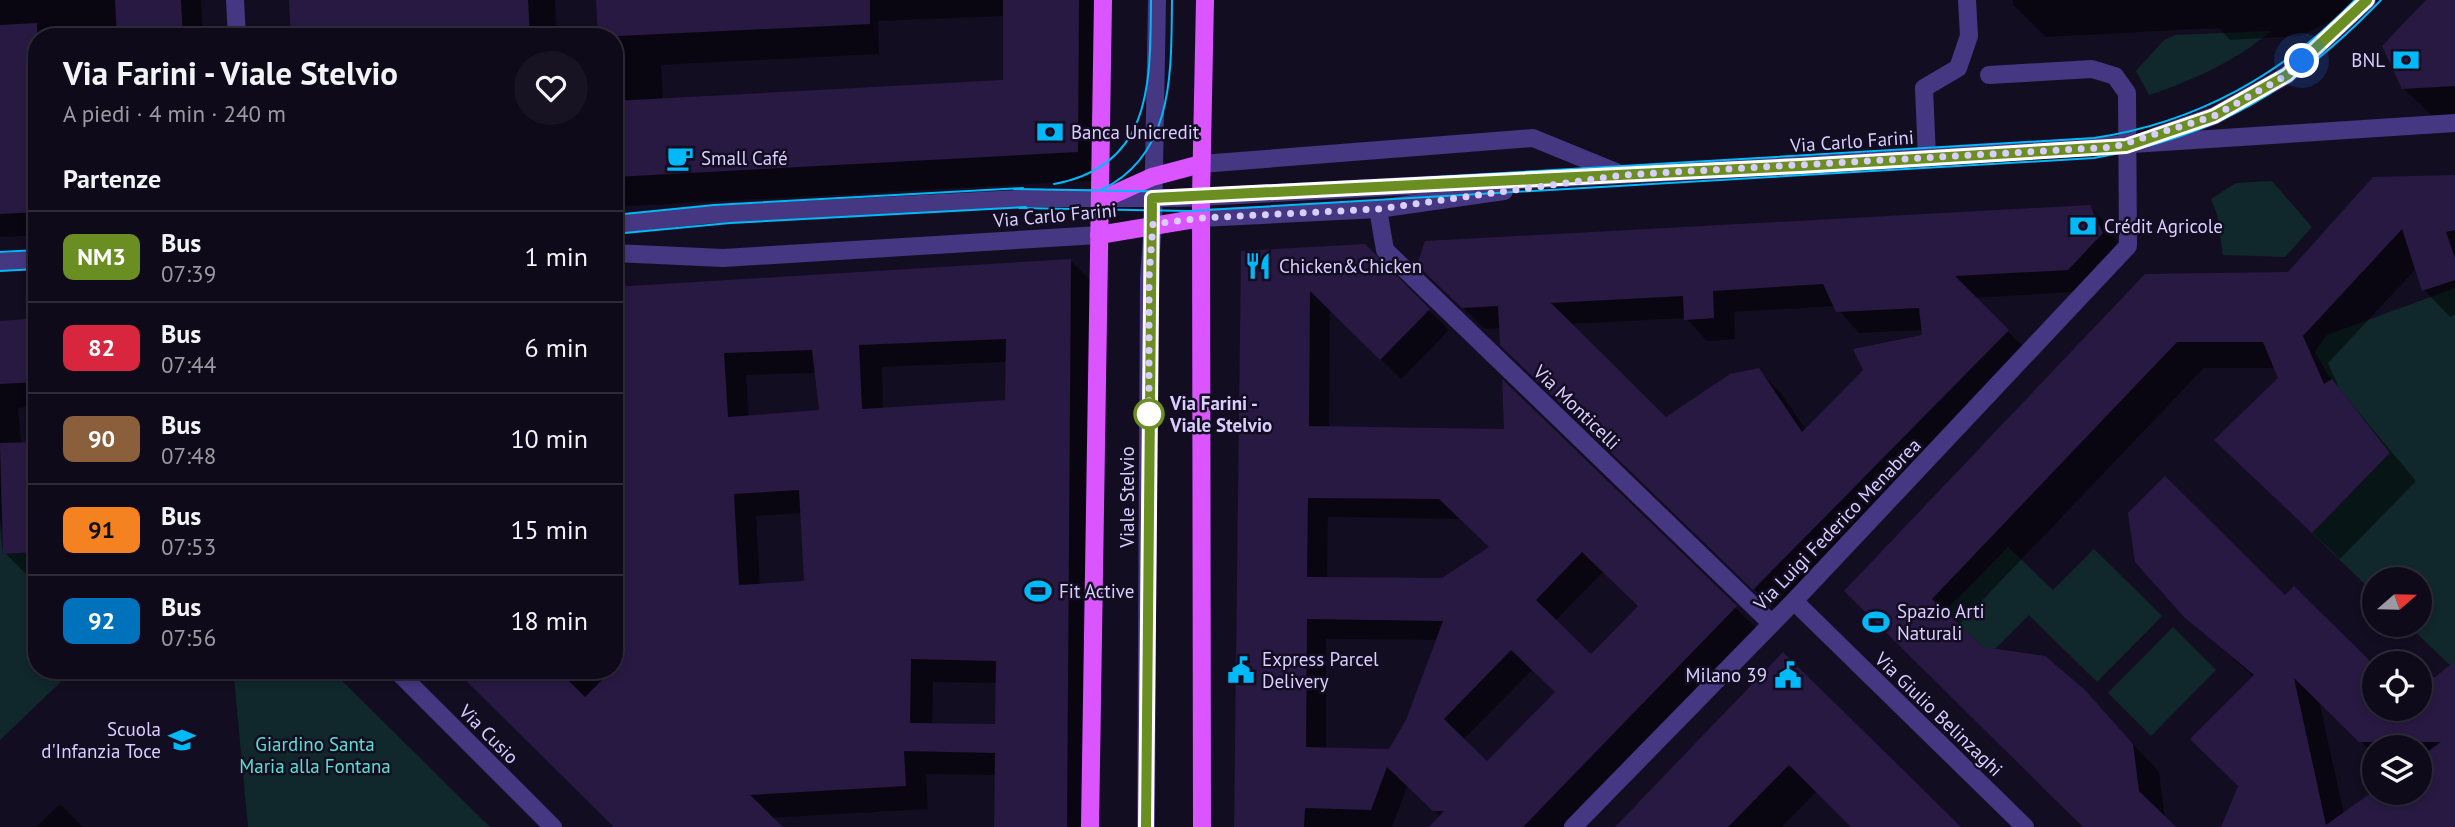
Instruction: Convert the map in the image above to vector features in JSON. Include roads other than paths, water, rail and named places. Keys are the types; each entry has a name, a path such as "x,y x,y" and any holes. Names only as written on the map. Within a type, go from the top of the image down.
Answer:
{"main road":[{"name":"Viale Stelvio","path":"1090,827 1103,0"},
{"path":"1202,827 1201,164 1205,0"},
{"name":"Via Carlo Farini","path":"1101,200 1153,177 1201,164"},
{"name":"Via Carlo Farini","path":"1099,235 1201,218"}],"street":[{"path":"235,0 237,28"},
{"name":"Viale Stelvio","path":"1146,827 1149,278 1153,224 1157,0"},
{"path":"1927,158 1924,88 1958,68 1969,36 1967,0"},
{"path":"2126,146 2214,116 2287,75 2367,0"},
{"path":"1989,75 2092,69 2115,76 2127,93 2126,146"},
{"path":"2126,146 2455,123"},
{"name":"Via Carlo Farini","path":"1201,164 1533,138 1623,175"},
{"name":"Via Carlo Farini","path":"623,224 704,215 1036,198 1101,200 1201,196 2126,146"},
{"name":"Via Luigi Federico Menabrea","path":"1573,827 1794,601 2128,246 2126,146"},
{"name":"Via Carlo Farini","path":"1201,218 1378,209 1623,175"},
{"name":"Via Monticelli","path":"1378,209 1385,250 1772,623"},
{"name":"Via Carlo Farini","path":"623,253 723,258 1099,235"},
{"path":"0,262 28,260"},
{"name":"Via Giulio Belinzaghi","path":"1794,601 2025,827"},
{"name":"Via Cusio","path":"405,679 554,827"}],"tram line":[{"path":"1054,184 1087,174 1111,159 1128,139 1140,115 1146,89 1151,0"},
{"path":"1101,190 1125,175 1143,156 1156,133 1169,82 1172,0"},
{"path":"1014,189 1185,192 2094,138 2168,121 2236,91 2299,51 2355,0"},
{"path":"1019,208 1189,211 2094,158 2179,137 2252,104 2285,84 2317,59 2381,0"},
{"path":"623,214 714,205 1023,188"},
{"path":"623,233 730,223 1026,207"},
{"path":"0,252 28,250"},
{"path":"0,271 28,269"}],"place":[{"name":"BNL","path":"2406,60"},
{"name":"Banca Unicredit","path":"1050,132"},
{"name":"Small Café","path":"680,158"},
{"name":"Crédit Agricole","path":"2083,226"},
{"name":"Chicken&Chicken","path":"1258,266"},
{"name":"Via Farini - Viale Stelvio","path":"1149,414"},
{"name":"Fit Active","path":"1038,591"},
{"name":"Spazio Arti Naturali","path":"1876,622"},
{"name":"Express Parcel Delivery","path":"1241,670"},
{"name":"Milano 39","path":"1788,675"},
{"name":"Scuola d'Infanzia Toce","path":"182,740"}],"park label":[{"name":"Giardino Santa Maria alla Fontana","path":"315,755"}]}
